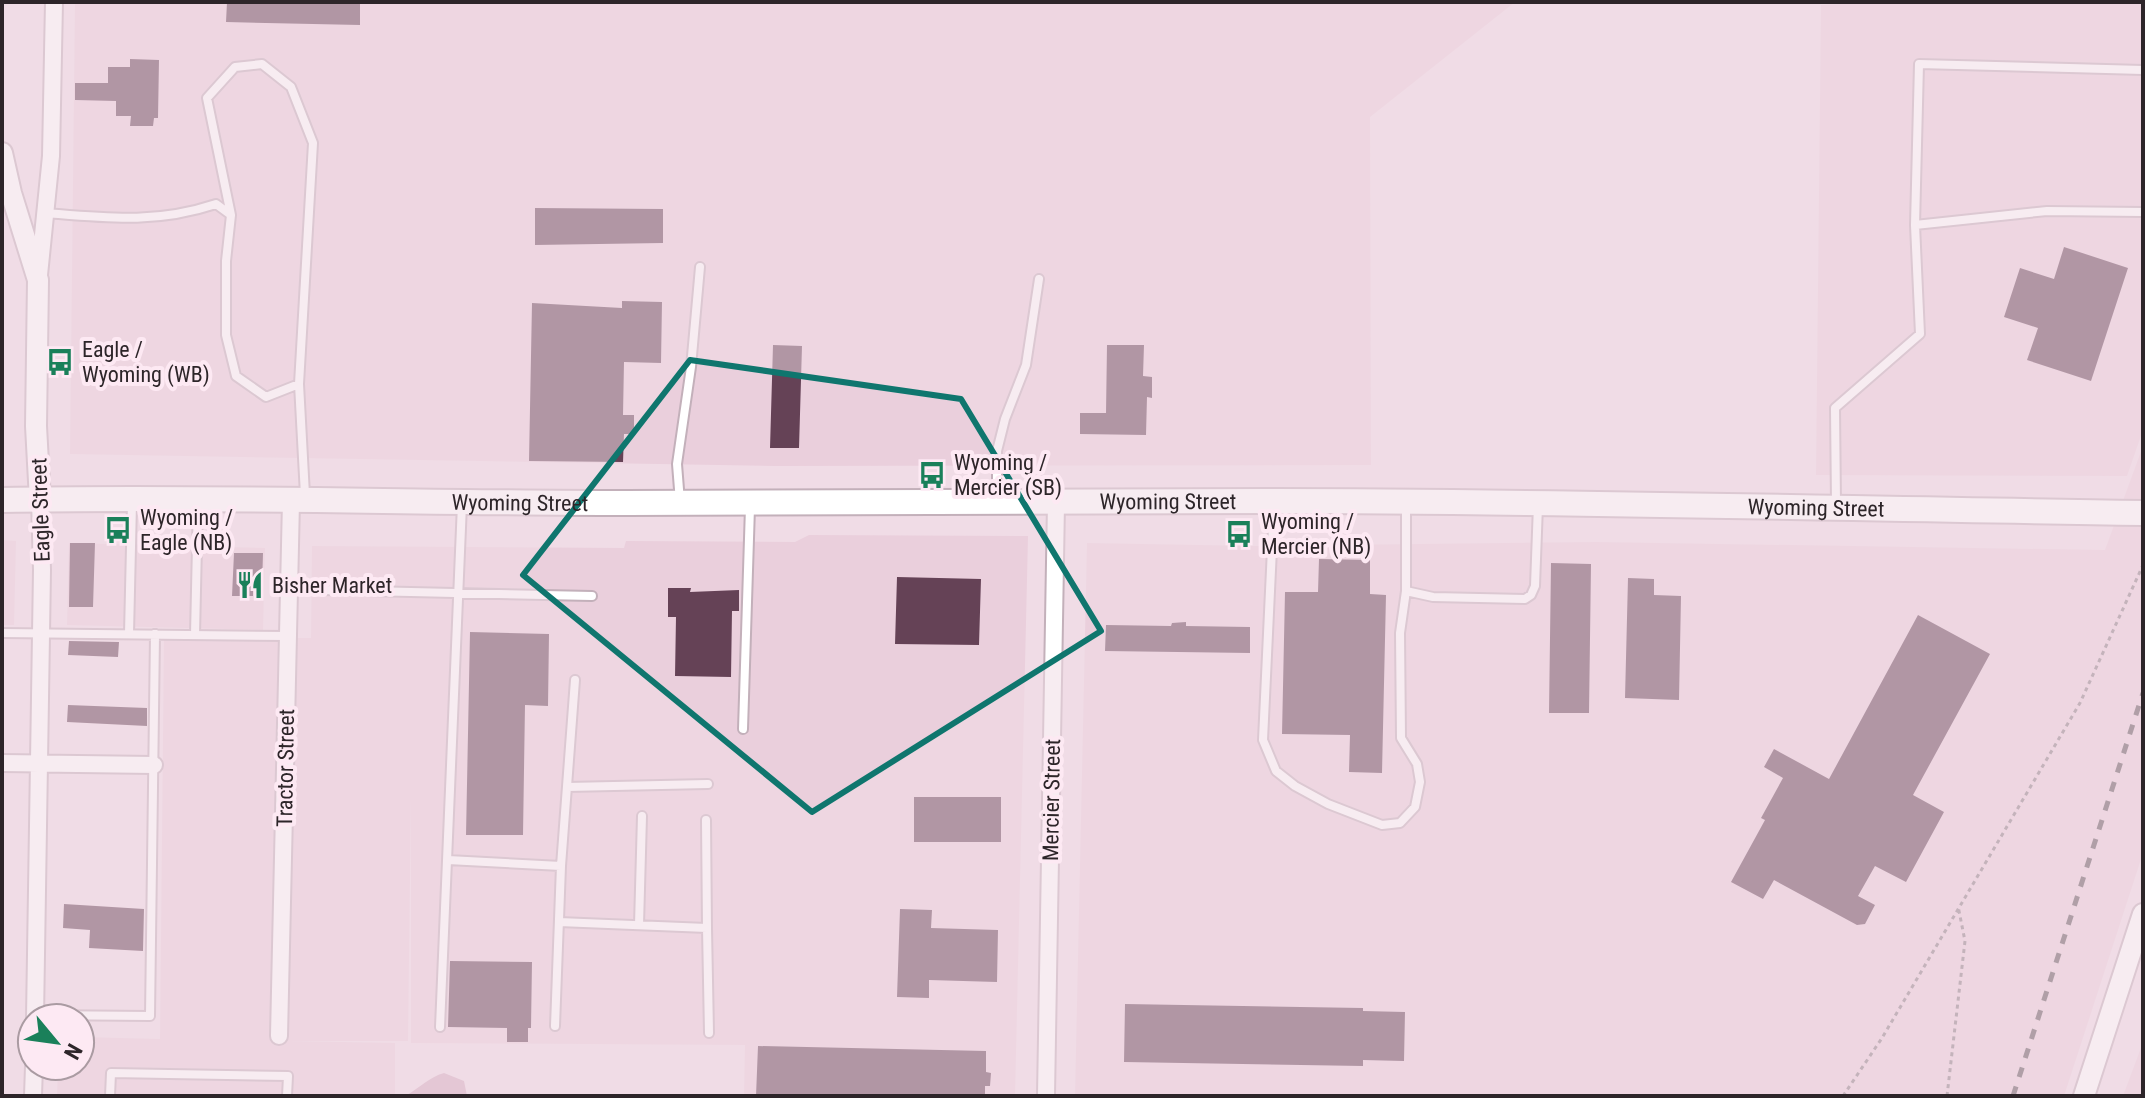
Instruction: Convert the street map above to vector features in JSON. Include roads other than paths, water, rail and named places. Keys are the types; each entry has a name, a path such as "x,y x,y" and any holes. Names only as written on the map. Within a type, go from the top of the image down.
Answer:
{"main road":[{"name":"Wyoming Street","path":"2,500 132,498 462,503 1274,501 2143,513"}],"street":[{"name":"Eagle Street","path":"35,1002 41,633 36,426 38,280 51,156 54,2"},
{"path":"2,153 38,280"},
{"name":"Tractor Street","path":"279,1036 288,636 298,501"},
{"name":"Mercier Street","path":"1046,1096 1056,503"},
{"path":"2,763 154,765"},
{"path":"2084,1096 2143,914"}],"lane":[{"path":"298,501 299,384 313,143 291,87 262,64 235,67 207,98 231,215 226,261 226,335 236,376 266,397 299,384"},
{"path":"1836,509 1835,408 1920,334 1915,225 1919,64 2143,70"},
{"path":"45,213 123,219 183,215 216,204 231,215"},
{"path":"1915,225 2047,211 2143,212"},
{"path":"680,502 677,464 691,367 700,267"},
{"path":"997,503 997,451 1005,419 1026,365 1039,279"},
{"path":"129,634 132,498"},
{"path":"195,635 198,499"},
{"path":"1274,501 1263,740 1276,771 1295,786 1328,804 1382,825 1400,823 1415,807 1420,782 1417,764 1401,738 1400,633 1406,591 1406,503"},
{"path":"743,729 750,502"},
{"path":"440,1027 462,503"},
{"path":"1406,591 1433,597 1525,599 1535,586 1538,505"},
{"path":"322,590 592,596"},
{"path":"2,633 288,636"},
{"path":"96,1016 150,1016 155,634"},
{"path":"555,1026 561,866 575,680"},
{"path":"567,787 708,784"},
{"path":"639,925 642,816"},
{"path":"706,820 709,1033"},
{"path":"448,860 561,866"},
{"path":"559,922 707,928"},
{"path":"110,1096 111,1073 288,1076 287,1096"}],"railway":[{"path":"2013,1096 2143,693"}],"place":[{"name":"Eagle / Wyoming (WB)","path":"60,362"},
{"name":"Wyoming / Mercier (SB)","path":"932,475"},
{"name":"Wyoming / Eagle (NB)","path":"118,530"},
{"name":"Wyoming / Mercier (NB)","path":"1239,534"},
{"name":"Bisher Market","path":"250,585"}]}
